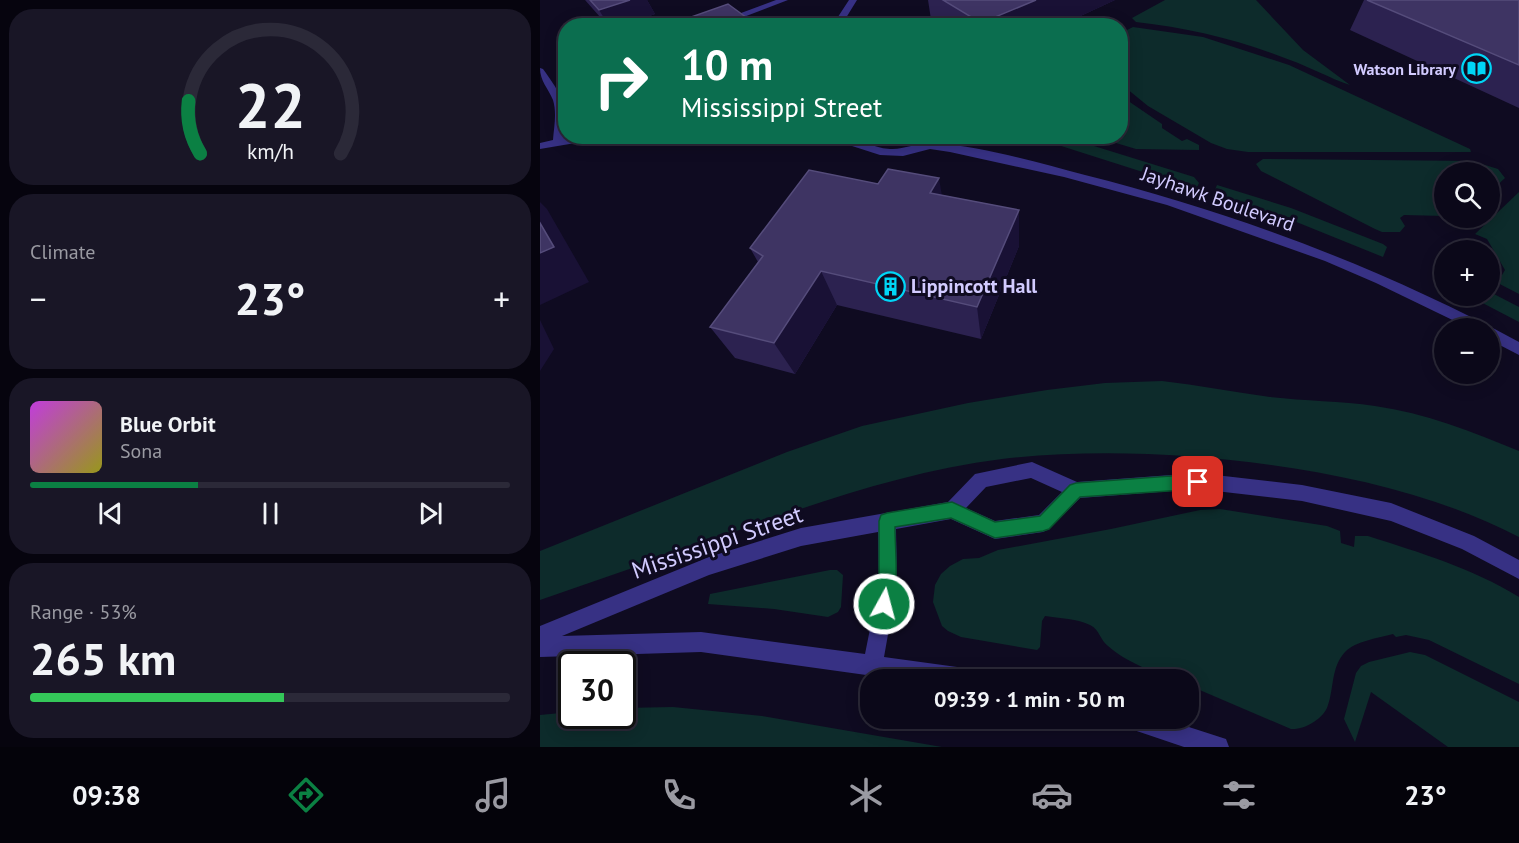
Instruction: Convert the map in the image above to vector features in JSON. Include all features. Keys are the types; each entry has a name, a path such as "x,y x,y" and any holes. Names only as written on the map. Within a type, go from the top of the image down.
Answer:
{"street":[{"path":"733,18 784,0"},
{"path":"841,18 853,0"},
{"path":"540,71 558,96"},
{"path":"540,146 558,142"},
{"name":"Jayhawk Boulevard","path":"853,144 900,152 930,146 1061,172 1196,210 1365,273 1460,318"},
{"path":"1500,339 1519,349"},
{"path":"1076,490 1043,523 995,530 952,510 981,480 1032,471 1076,490 1198,482 1302,493 1391,512 1468,542 1519,570"},
{"name":"Mississippi Street","path":"540,636 709,566 801,537 952,510"},
{"path":"873,664 888,584 887,521"},
{"path":"540,648 701,642 906,669"},
{"path":"1161,729 1218,747"}],"green space":[{"path":"1165,0 1256,0 1303,50 1350,85 1252,46 1195,31 1136,22 1132,18"},
{"path":"1133,27 1203,37 1289,65 1470,149 1471,152 1248,152 1227,149 1211,143 1148,106 1128,90 1128,30"},
{"path":"1128,101 1182,141 1187,139 1199,145 1199,150 1136,149 1119,144 1128,144"},
{"path":"1055,144 1088,144 1194,177 1199,183 1196,189"},
{"path":"1263,159 1475,162 1434,162 1434,216 1404,215 1400,218 1405,226 1400,232 1382,232 1375,229 1261,171 1256,164"},
{"path":"1500,172 1505,178 1500,183"},
{"path":"1217,185 1291,208 1387,247 1383,257 1289,219 1213,194"},
{"path":"1519,192 1519,294 1500,284 1500,274 1502,275 1505,270 1500,261 1500,240 1488,240 1475,234 1481,228 1500,228 1500,210"},
{"path":"1500,297 1519,307 1519,322 1488,306 1500,306"},
{"path":"1162,381 1270,397 1394,409 1448,424 1519,451 1519,537 1460,511 1398,490 1303,470 1170,455 1103,453 1035,456 935,470 870,487 540,600 540,551 787,452 862,426 968,403 1105,383"},
{"path":"1220,509 1327,526 1340,531 1341,543 1354,547 1355,536 1368,536 1465,569 1501,587 1519,597 1519,684 1429,640 1406,635 1396,637 1393,634 1361,643 1345,652 1337,664 1326,710 1313,723 1302,728 1291,729 1199,690 1199,669 1148,669 1135,663 1115,652 1103,641 1096,630 1085,623 1045,616 1042,621 1040,647 1037,650 961,637 942,626 933,602 935,585 941,574 963,559 979,558 998,550 1200,510"},
{"path":"837,570 843,575 841,607 838,612 828,617 774,609 708,604 710,594"},
{"path":"1410,652 1425,655 1519,702 1519,747 1448,747 1371,692 1355,742 1344,719 1356,673 1361,666 1369,662"},
{"path":"673,707 762,716 942,747 540,747 540,715 558,713 558,729 636,729 636,708"}],"building":[{"path":"590,0 630,0 599,10"},
{"path":"943,0 1036,0 993,18 973,18"},
{"path":"1367,0 1519,0 1519,65"},
{"path":"728,4 747,18 688,18"},
{"path":"888,169 939,178 930,193 1019,210 977,307 821,271 774,343 710,327 763,256 750,248 809,170 878,184"},
{"path":"540,223 554,247 540,253"}],"place":[{"name":"Watson Library","path":"1477,69"},
{"name":"Lippincott Hall","path":"890,286"}],"route":[{"path":"884,604 888,584 887,521 952,510 995,530 1043,523 1076,490 1198,482"}]}
